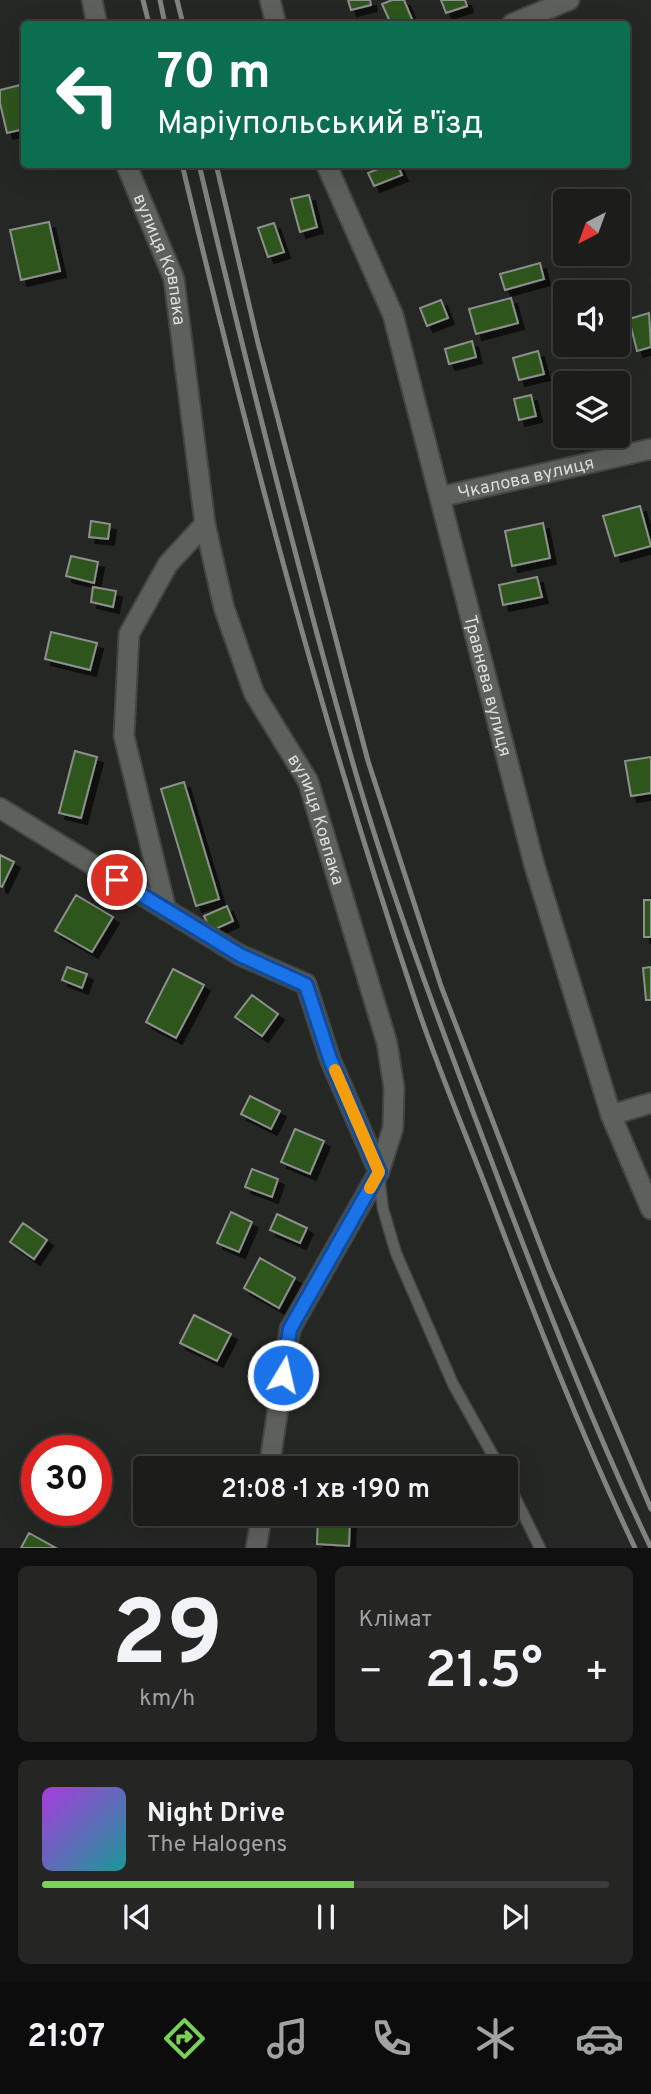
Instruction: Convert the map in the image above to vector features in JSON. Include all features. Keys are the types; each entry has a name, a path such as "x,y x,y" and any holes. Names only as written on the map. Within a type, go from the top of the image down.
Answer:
{"street":[{"path":"92,0 96,21"},
{"path":"270,0 275,21"},
{"path":"519,21 569,0"},
{"name":"вулиця Ковпака","path":"128,168 174,279 205,524 224,608 254,693 308,780 387,1043 394,1088 393,1128 379,1172 290,1329 271,1456"},
{"name":"Травнева вулиця","path":"328,168 393,315 534,864 611,1115 651,1209"},
{"name":"Чкалова вулиця","path":"440,497 651,450"},
{"path":"166,910 124,736 129,634 168,564 205,524"},
{"path":"0,808 240,955 306,985 330,1059 379,1172"},
{"path":"611,1115 651,1103"},
{"path":"256,1548 260,1526"}],"lane":[{"path":"379,1172 383,1209 396,1253 453,1384 493,1456"},
{"path":"518,1503 540,1548"}],"building":[{"path":"348,0 370,0 371,5 351,10"},
{"path":"392,0 404,0 413,21 390,21 382,4"},
{"path":"441,0 465,0 467,6 446,13"},
{"path":"21,85 21,130 7,133 0,90"},
{"path":"380,168 399,168 402,175 374,186 368,173"},
{"path":"309,195 317,227 300,232 291,199"},
{"path":"49,222 60,271 21,280 10,230"},
{"path":"274,223 284,252 268,257 258,228"},
{"path":"540,263 544,279 505,290 500,274"},
{"path":"511,298 518,323 476,334 469,309"},
{"path":"441,300 448,318 427,326 420,308"},
{"path":"649,313 651,347 637,351 630,319"},
{"path":"472,341 476,357 449,364 445,349"},
{"path":"538,351 544,374 519,380 513,358"},
{"path":"531,395 536,416 519,420 514,399"},
{"path":"640,506 651,546 615,556 603,516"},
{"path":"91,521 110,524 108,539 89,537"},
{"path":"543,523 550,558 512,566 505,531"},
{"path":"71,556 98,562 94,583 66,576"},
{"path":"537,577 542,597 503,605 499,585"},
{"path":"93,587 116,591 113,607 91,602"},
{"path":"51,632 97,643 90,670 45,659"},
{"path":"75,751 97,757 81,818 59,813"},
{"path":"651,757 651,793 631,796 625,761"},
{"path":"184,782 219,899 196,906 161,789"},
{"path":"0,855 14,862 2,887 0,886"},
{"path":"76,895 113,917 92,952 55,931"},
{"path":"644,900 651,900 651,937 644,937"},
{"path":"227,906 233,921 211,931 204,916"},
{"path":"67,967 87,974 82,988 62,980"},
{"path":"651,967 651,1000 646,1000 643,968"},
{"path":"173,969 204,985 176,1038 146,1022"},
{"path":"252,995 278,1014 262,1036 235,1017"},
{"path":"250,1096 280,1111 271,1129 241,1114"},
{"path":"295,1129 324,1141 310,1174 281,1162"},
{"path":"252,1169 278,1179 272,1197 245,1187"},
{"path":"231,1212 252,1222 239,1252 217,1243"},
{"path":"277,1214 307,1228 300,1243 270,1230"},
{"path":"23,1223 47,1240 34,1259 10,1242"},
{"path":"260,1258 295,1278 279,1308 244,1288"},
{"path":"194,1315 231,1334 217,1361 180,1343"},
{"path":"318,1526 350,1526 349,1546 317,1544"},
{"path":"29,1533 56,1548 21,1548"}],"railway":[{"path":"143,0 148,21"},
{"path":"160,0 164,21"},
{"path":"177,0 182,21"},
{"path":"183,168 289,583 380,894 442,1075 543,1334 596,1463 635,1548"},
{"path":"200,168 291,538 368,815 442,1030 537,1280 591,1415 651,1548"},
{"path":"217,168 258,343 368,761 441,986 549,1268 651,1509"}],"slow traffic":[{"path":"335,1070 379,1172 370,1188"}],"route":[{"path":"117,880 240,955 306,985 330,1059 379,1172 290,1329 283,1375"}]}
